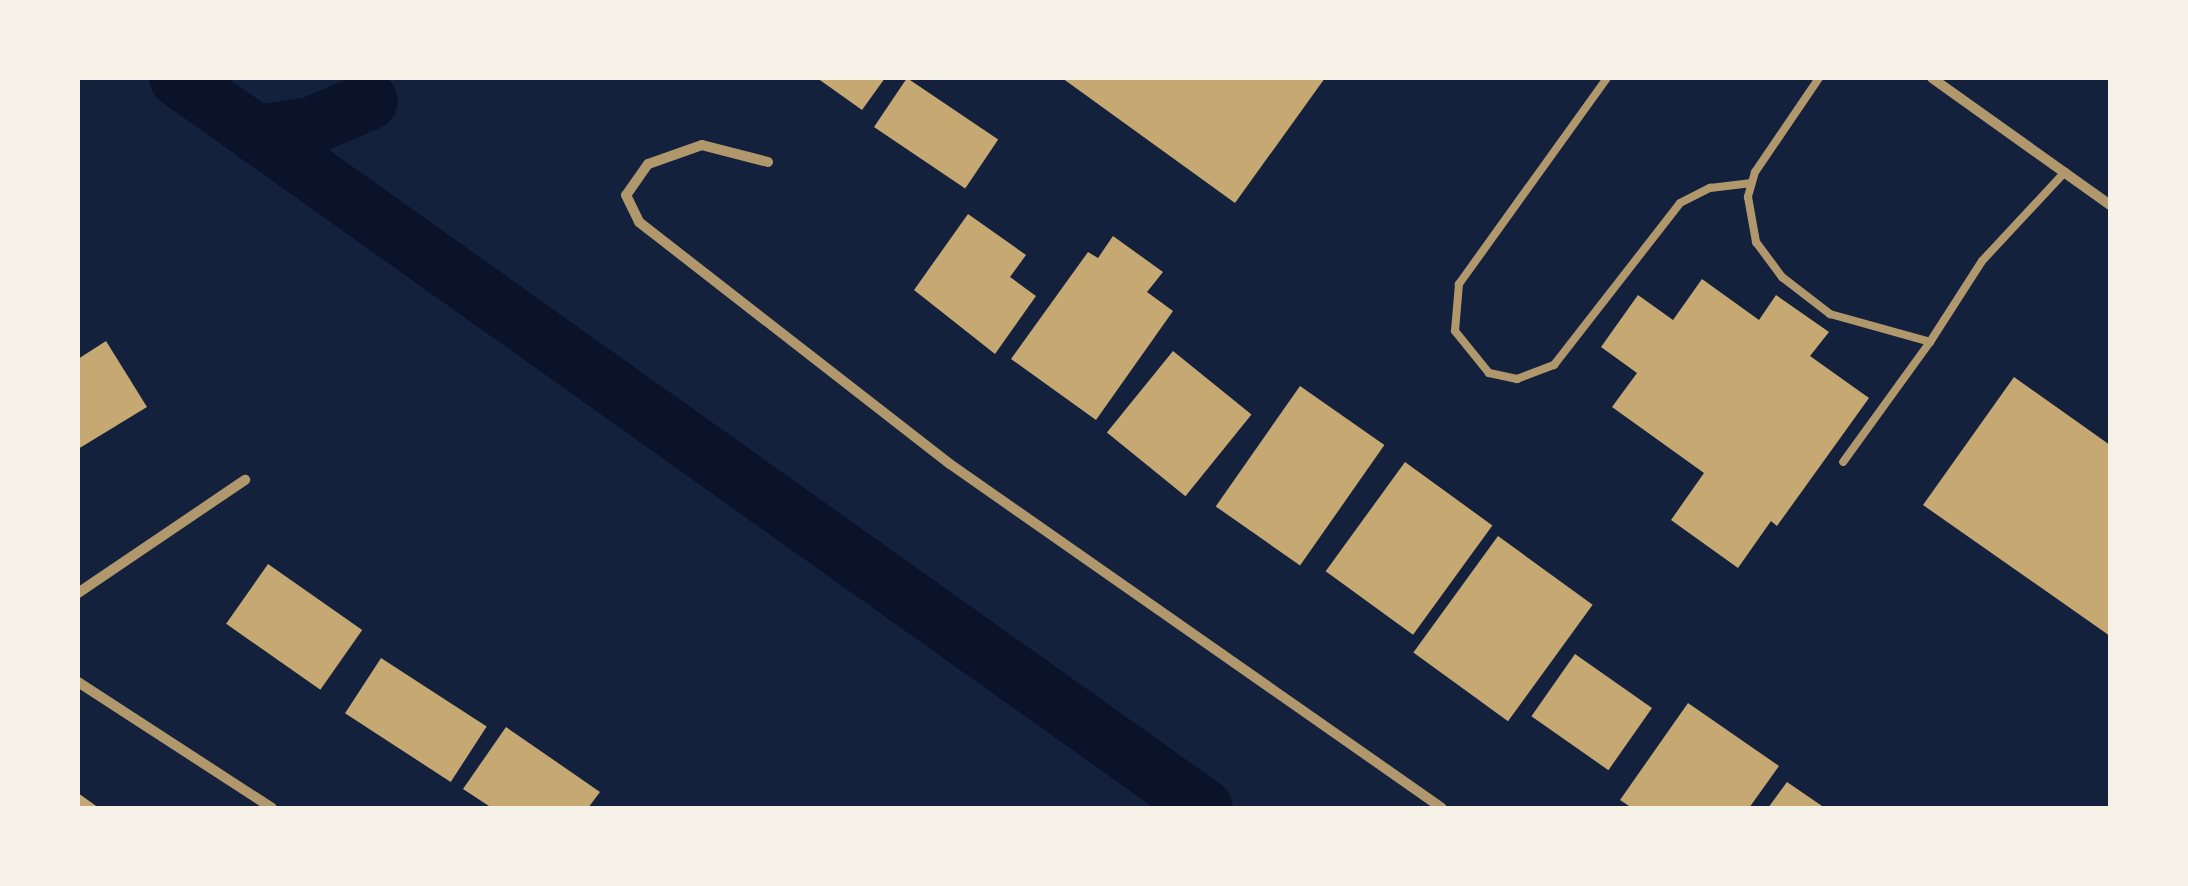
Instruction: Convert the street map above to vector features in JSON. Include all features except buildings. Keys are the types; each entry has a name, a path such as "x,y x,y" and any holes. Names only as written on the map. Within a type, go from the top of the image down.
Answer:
{"street":[{"path":"1932,78 2110,203"},
{"path":"768,162 702,145 648,164 626,195 639,222 950,464 1442,808"},
{"path":"78,593 244,480"},
{"path":"78,682 272,808"}],"lane":[{"path":"1607,78 1458,284 1454,331 1490,373 1516,379 1554,365 1680,203 1710,188 1752,183"},
{"path":"1819,78 1752,183 1748,197 1756,242 1782,278 1857,326 1930,342"},
{"path":"1843,462 1930,342 1982,261 2065,172"}],"waterway":[{"path":"178,78 1204,808"},
{"path":"256,134 311,126 369,101"}]}
